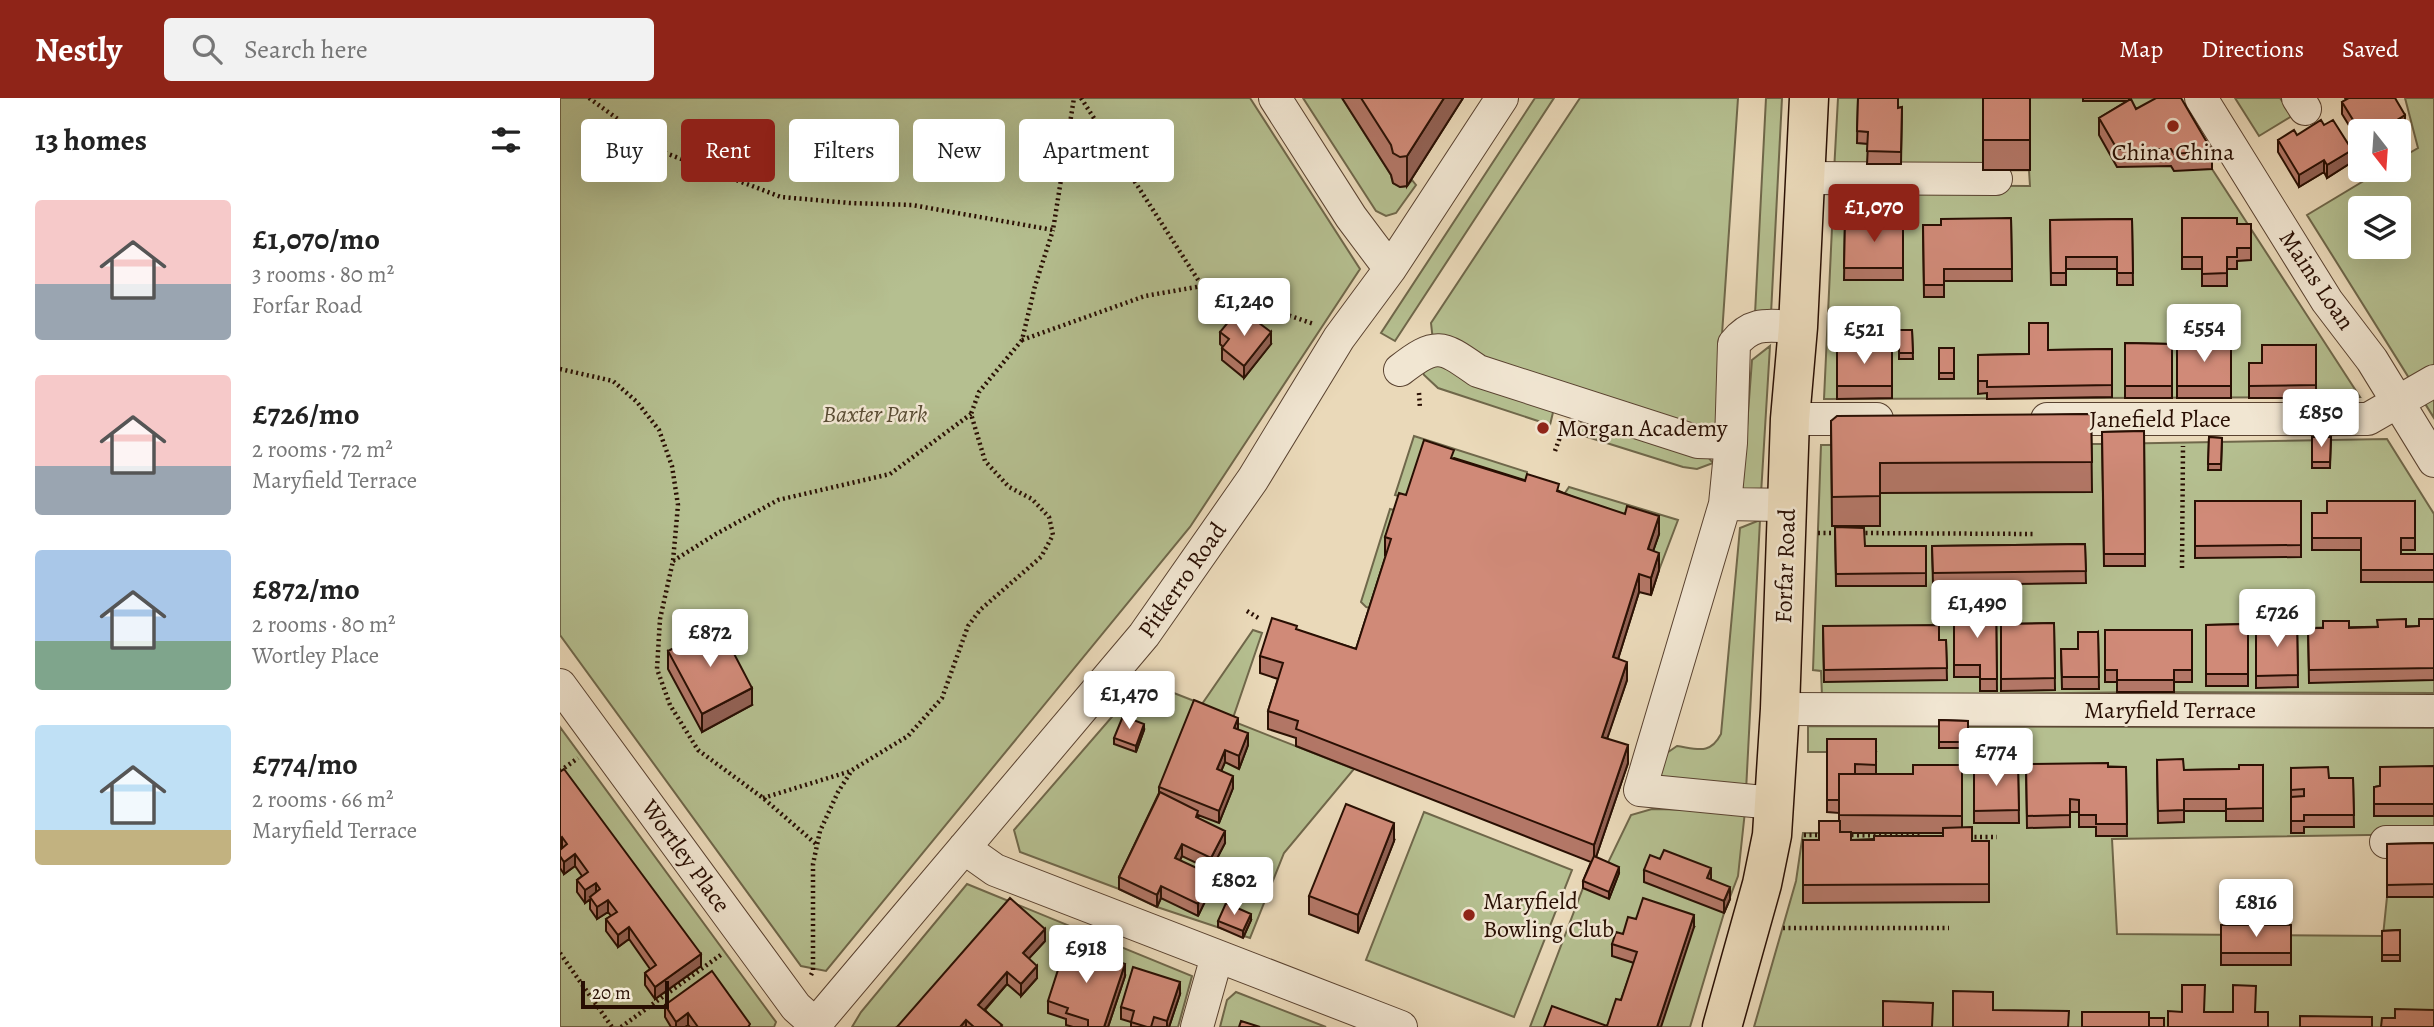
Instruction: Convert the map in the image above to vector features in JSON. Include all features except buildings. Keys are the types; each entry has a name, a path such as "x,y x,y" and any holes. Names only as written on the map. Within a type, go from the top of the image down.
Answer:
{"main road":[{"name":"Forfar Road","path":"1722,1027 1751,928 1773,819 1780,709 1790,419 1798,327 1809,98"}],"street":[{"path":"1275,98 1351,217 1390,269"},
{"name":"Pitkerro Road","path":"808,1019 964,848 1144,635 1253,479 1339,338 1390,269 1502,98"},
{"name":"Mains Loan","path":"2201,98 2328,300 2399,402 2434,461"},
{"path":"1805,178 1996,179"},
{"path":"1773,819 1640,790 1725,504 1731,443 1734,344 1744,331 1761,326 1798,327"},
{"path":"1400,370 1416,357 1433,350 1450,352 1478,371 1489,375 1698,442 1731,443"},
{"name":"Janefield Place","path":"2021,419 2368,419 2434,381"},
{"path":"1790,419 1912,419"},
{"path":"1725,504 1787,519"},
{"name":"Wortley Place","path":"560,685 808,1019"},
{"name":"Maryfield Terrace","path":"1780,709 2434,711"},
{"path":"2386,842 2434,842"},
{"path":"964,848 995,870 1401,1027"},
{"path":"1197,1027 1217,956"}],"path":[{"path":"589,98 663,152 781,197 912,205 1052,230"},
{"path":"673,561 778,500 890,474 971,414 979,392 1022,340 1052,230 1074,98"},
{"path":"1081,98 1202,286"},
{"path":"1022,340 1145,296 1202,286 1324,328"},
{"path":"560,369 613,381 637,402 659,430 672,466 678,505 673,561 660,619 657,669 670,705 698,750 763,798 817,845"},
{"path":"763,798 852,771 908,736 942,698 968,626 980,610 1041,557 1053,535 1049,517 1041,508 1032,499 1009,487 985,461 971,414"},
{"path":"2182,568 2183,419"},
{"path":"1787,519 1842,533"},
{"path":"1855,533 2034,534"},
{"path":"1247,611 1260,619"},
{"path":"808,1019 813,971 813,864 820,831 838,792 852,771"},
{"path":"1773,819 1825,835"},
{"path":"1838,835 1931,836"},
{"path":"1957,836 1997,837"},
{"path":"1751,928 1950,928"},
{"path":"621,1027 745,937"},
{"path":"560,953 612,1027"}],"green space":[{"name":"Baxter Park","path":"560,98 1250,98 1360,269 1190,527 826,971 801,966 560,635"},
{"path":"1303,98 1342,98 1391,175 1393,183 1400,187 1407,186 1412,180 1416,185 1396,213 1386,216 1376,211"},
{"path":"1535,98 1554,98 1395,341 1381,333"},
{"path":"1580,98 1738,98 1716,423 1707,431 1433,341 1431,323"},
{"path":"1766,98 1782,98 1771,314 1755,314"},
{"path":"1838,98 2170,98 2212,169 2360,397 1824,399 1834,185 2030,186 2029,170 1834,172"},
{"path":"2235,98 2280,98 2292,116 2259,136"},
{"path":"2405,98 2434,98 2434,418 2307,215 2362,182 2412,182 2412,151 2418,148"},
{"path":"1770,346 1761,494 1742,493 1752,360"},
{"path":"1437,359 1555,404 1550,425 1438,388 1424,375 1421,368"},
{"path":"1584,414 1704,452 1713,463 1697,469 1683,467 1578,434"},
{"path":"1414,436 1527,472 1527,491 1410,499 1395,495"},
{"path":"2387,439 2434,514 2434,693 2146,692 1822,696 1821,671 1813,670 1821,445"},
{"path":"1569,487 1678,520 1659,570 1648,566 1559,502"},
{"path":"1390,509 1399,511 1391,557 1374,610 1361,602"},
{"path":"1760,520 1746,791 1655,779 1661,757 1677,746 1708,748 1721,734 1740,528"},
{"path":"1253,630 1262,633 1232,721 1354,769 1284,853 1250,938 1157,907 1119,889 1020,852 1014,830 1143,681 1202,704"},
{"path":"1808,726 2434,728 2434,834 2112,839 2117,934 2383,936 2387,897 2434,897 2434,1027 1754,1027 1796,881 1803,833 1961,833 1855,792 1876,752 1808,752"},
{"path":"560,727 776,1022 774,1027 560,1027"},
{"path":"1652,809 1745,811 1738,876 1724,913 1690,1027 1530,1027 1583,888 1606,867 1631,815"},
{"name":"Maryfield Bowling Club","path":"1424,812 1572,870 1514,1017 1366,960"},
{"path":"967,884 1192,976 1178,1027 852,1027 861,1012"},
{"path":"1236,992 1326,1027 1220,1027 1227,1000"}],"place":[{"name":"China China","path":"2173,126"},
{"name":"Morgan Academy","path":"1543,428"},
{"name":"Maryfield Bowling Club","path":"1469,915"}]}
